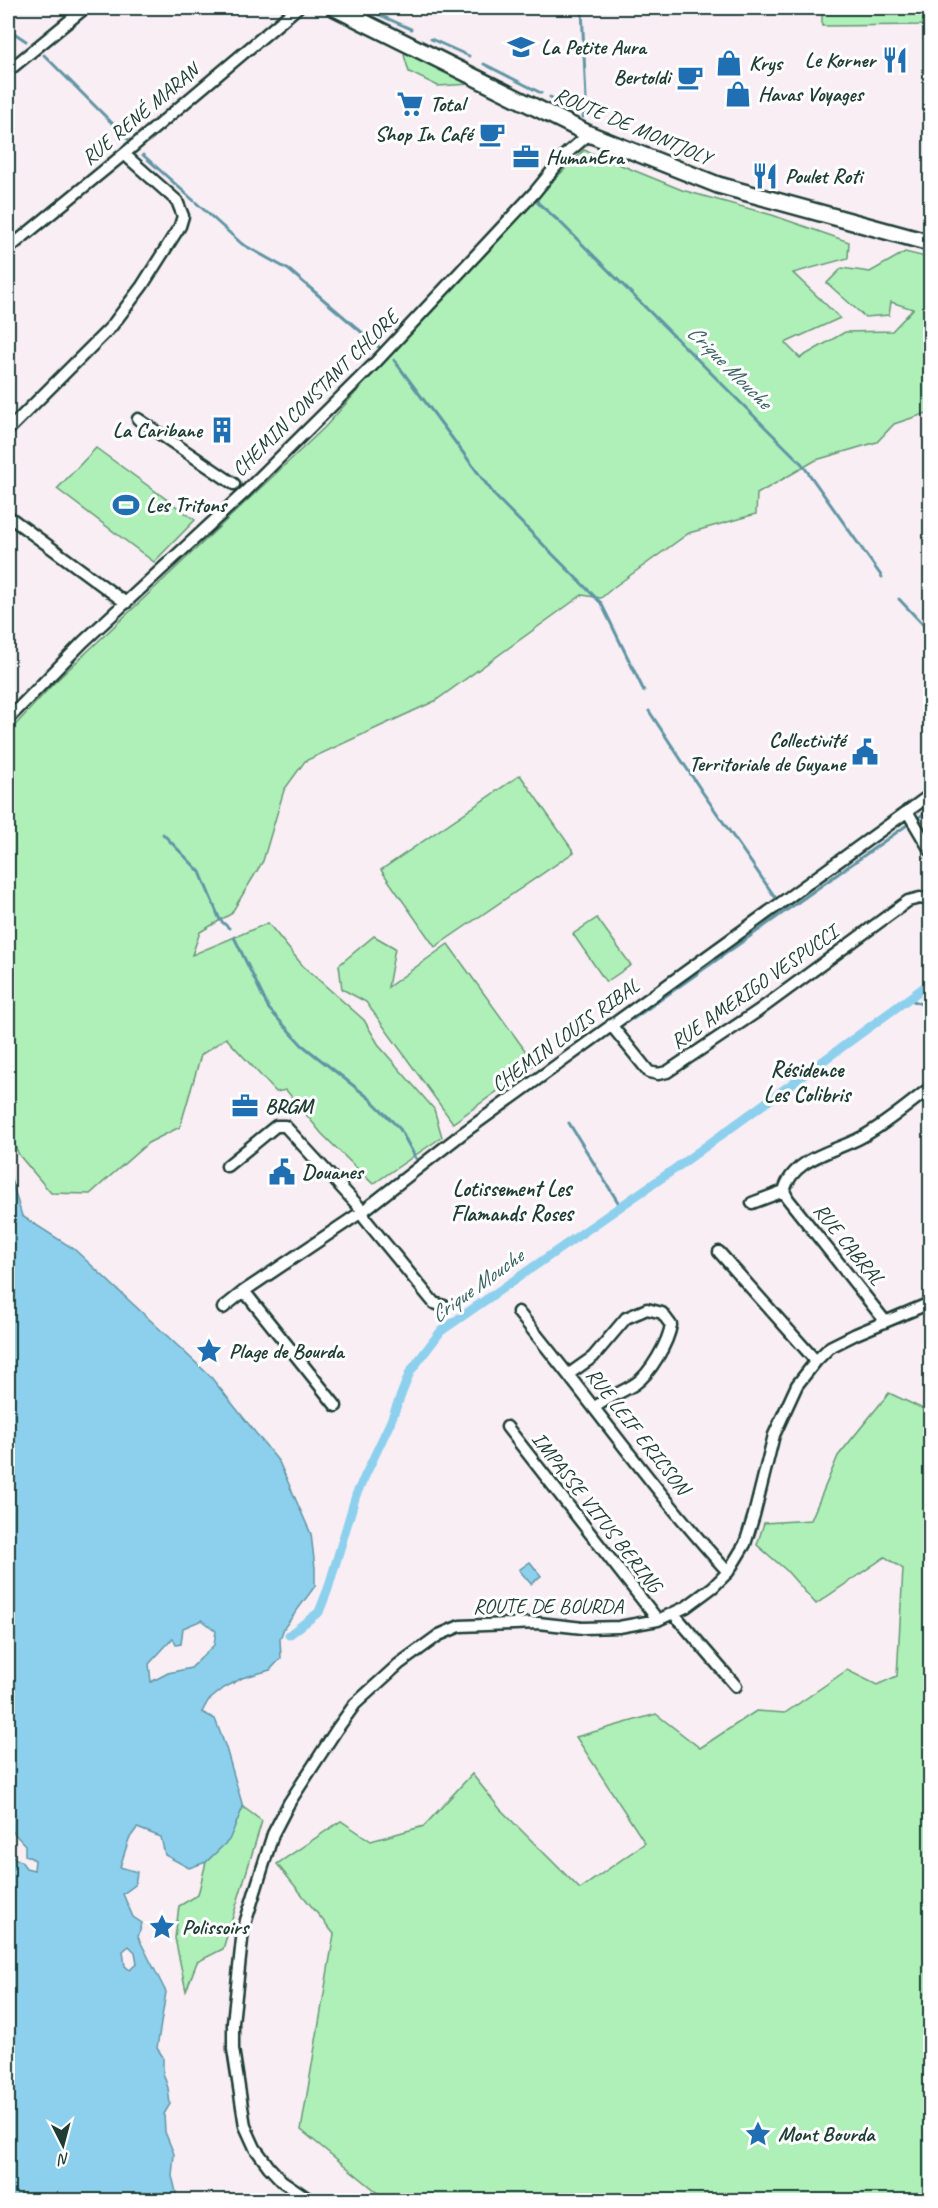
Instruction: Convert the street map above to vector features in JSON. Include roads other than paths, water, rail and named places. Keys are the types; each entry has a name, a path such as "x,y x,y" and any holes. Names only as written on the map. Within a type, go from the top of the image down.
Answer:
{"main road":[{"name":"ROUTE DE MONTJOLY","path":"335,8 589,134 718,185 930,243"}],"street":[{"path":"8,71 85,8"},
{"name":"RUE RENÉ MARAN","path":"8,249 297,8"},
{"name":"CHEMIN CONSTANT CHLORE","path":"8,719 83,642 244,492 374,364 535,192 566,154 589,134"},
{"path":"8,430 111,327 142,286 180,226 183,216 177,201 124,154"},
{"path":"138,419 234,484"},
{"path":"8,516 126,603"},
{"name":"CHEMIN LOUIS RIBAL","path":"223,1308 244,1291 363,1211 463,1133 930,795"},
{"path":"907,812 930,850"},
{"name":"RUE AMERIGO VESPUCCI","path":"611,1025 649,1072 658,1074 667,1072 758,1011 908,901 920,898 930,900"},
{"path":"752,1203 784,1191 787,1181 796,1170 812,1159 862,1137 930,1088"},
{"path":"227,1166 276,1126 285,1126 363,1211 365,1219 434,1303 444,1306"},
{"name":"RUE CABRAL","path":"784,1191 885,1321"},
{"path":"719,1252 816,1361"},
{"path":"244,1291 336,1406"},
{"name":"ROUTE DE BOURDA","path":"310,2200 282,2181 269,2167 255,2148 245,2126 233,2049 233,2023 243,1930 273,1834 289,1803 355,1704 399,1665 440,1635 460,1626 538,1623 583,1628 619,1627 658,1620 674,1614 713,1587 728,1572 745,1544 774,1435 797,1385 830,1347 930,1303"},
{"path":"570,1374 593,1357 626,1318 647,1309 662,1313 667,1319 671,1325 669,1337 636,1383 604,1399 594,1408"},
{"name":"RUE LEIF ERICSON","path":"518,1312 570,1374 686,1526 728,1572"},
{"name":"IMPASSE VITUS BERING","path":"507,1427 658,1620"},
{"path":"674,1614 736,1686"}],"water":[{"path":"8,1169 22,1216 74,1249 210,1376 279,1462 311,1534 315,1586 284,1628 280,1639 281,1658 270,1670 242,1678 224,1688 208,1701 202,1712 215,1719 243,1807 229,1840 206,1862 189,1868 165,1855 161,1837 137,1828 129,1839 120,1867 137,1872 135,1885 123,1894 133,1917 142,1923 138,1937 166,1992 157,2048 163,2057 163,2073 168,2088 170,2104 164,2114 165,2132 174,2154 172,2176 178,2200 8,2200","holes":["202,1620 216,1631 214,1645 191,1668 168,1673 151,1682 149,1664 173,1638 176,1645 181,1644 183,1628","10,1829 25,1845 25,1855 35,1860 34,1870 26,1868 21,1861 14,1858 9,1845","129,1946 135,1952 137,1963 130,1970 125,1966 123,1951"]},
{"path":"530,1562 541,1576 531,1584 519,1570"}],"waterway":[{"path":"364,8 411,29"},
{"path":"582,8 586,100 583,117"},
{"path":"8,29 26,41"},
{"path":"431,39 469,56"},
{"path":"44,55 128,139"},
{"path":"484,64 541,93"},
{"path":"550,97 589,116"},
{"path":"143,155 242,244 289,270 379,347"},
{"name":"Crique Mouche","path":"536,196 538,203 561,223 802,464 882,577"},
{"path":"394,360 496,497 601,603 644,691"},
{"name":"Crique Mouche","path":"899,599 930,632"},
{"path":"649,711 775,897"},
{"path":"918,818 930,809"},
{"path":"633,1019 907,825"},
{"path":"163,834 200,872 220,920 229,928"},
{"path":"234,937 269,1009 302,1045 369,1098 400,1129 418,1162"},
{"name":"Crique Mouche","path":"289,1635 319,1612 356,1495 390,1423 410,1372 441,1331 676,1168 930,983"},
{"path":"908,999 930,1007"},
{"path":"569,1123 621,1207"}],"place":[{"name":"La Petite Aura","path":"521,47"},
{"name":"Le Korner","path":"895,60"},
{"name":"Krys","path":"729,63"},
{"name":"Bertoldi","path":"690,77"},
{"name":"Havas Voyages","path":"738,94"},
{"name":"Total","path":"410,104"},
{"name":"Shop In Café","path":"492,134"},
{"name":"HumanEra","path":"526,157"},
{"name":"Poulet Roti","path":"765,176"},
{"name":"La Caribane","path":"222,430"},
{"name":"Les Tritons","path":"126,505"},
{"name":"Collectivité Territoriale de Guyane","path":"865,752"},
{"name":"BRGM","path":"245,1106"},
{"name":"Douanes","path":"282,1172"},
{"name":"Plage de Bourda","path":"209,1351"},
{"name":"Polissoirs","path":"162,1927"},
{"name":"Mont Bourda","path":"758,2134"}],"district":[{"name":"Résidence Les Colibris","path":"807,1082"},
{"name":"Lotissement Les Flamands Roses","path":"512,1200"}]}
